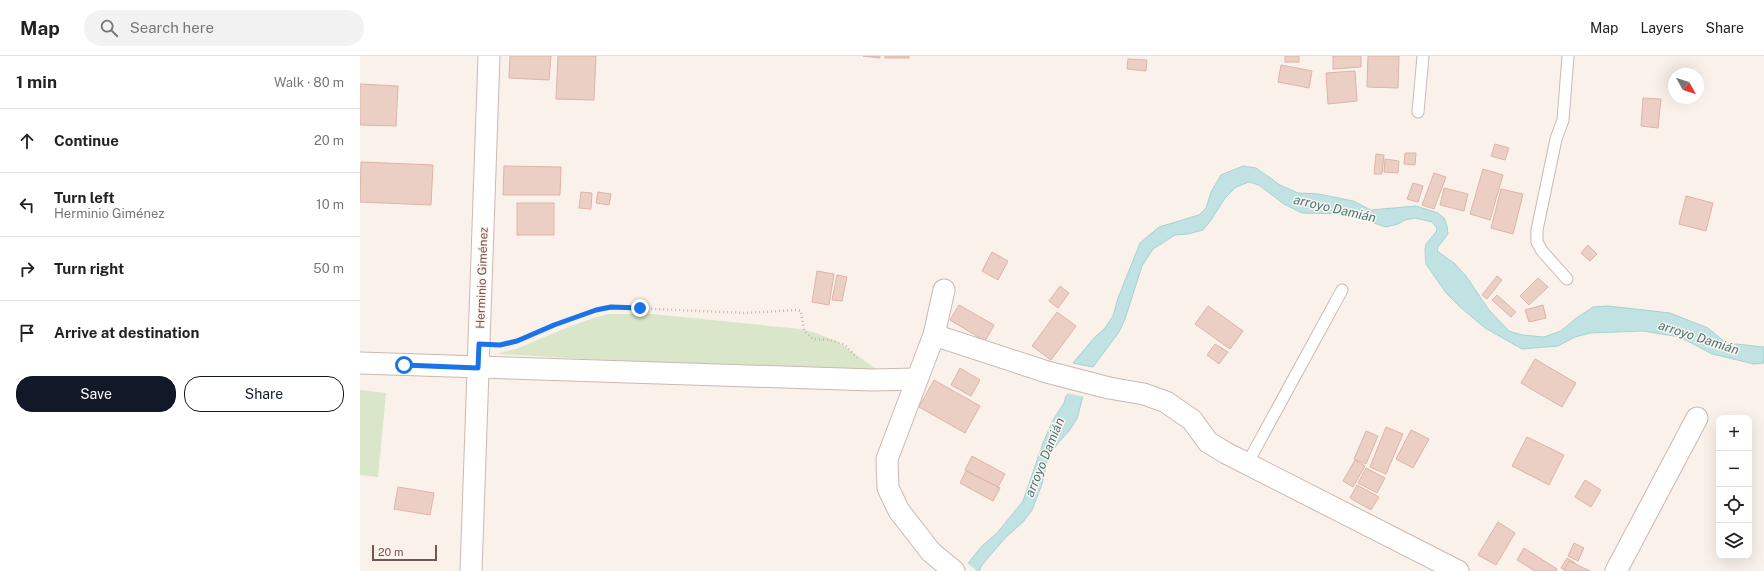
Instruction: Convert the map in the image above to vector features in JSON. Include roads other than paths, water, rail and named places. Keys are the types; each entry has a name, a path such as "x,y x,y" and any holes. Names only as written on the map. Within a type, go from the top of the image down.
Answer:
{"street":[{"name":"Herminio Giménez","path":"471,571 489,56"},
{"path":"944,290 934,335 887,459 888,488 899,511 931,552 954,571"},
{"path":"934,335 1047,372 1109,388 1144,394 1166,402 1192,420 1208,442 1247,464 1458,571"},
{"path":"360,363 478,368 872,380 917,380"},
{"path":"1616,571 1697,418"}],"lane":[{"path":"1418,112 1423,56"},
{"path":"1566,279 1542,251 1537,242 1537,230 1556,139 1563,120 1568,56"},
{"path":"1247,464 1342,290"}],"water":[{"name":"arroyo Damián","path":"1243,166 1256,168 1280,185 1298,193 1319,194 1353,201 1371,210 1416,206 1438,213 1444,218 1448,234 1438,247 1437,251 1454,263 1466,276 1489,310 1509,331 1522,335 1544,337 1561,331 1593,307 1608,306 1670,313 1708,328 1726,343 1764,347 1764,363 1754,364 1712,354 1680,337 1643,331 1590,333 1575,337 1558,346 1522,349 1485,328 1446,293 1426,264 1426,244 1436,232 1437,228 1432,222 1415,218 1386,227 1347,214 1302,213 1284,204 1259,185 1249,182 1236,187 1225,198 1203,230 1188,234 1175,235 1153,249 1142,266 1125,319 1119,332 1093,367 1073,363 1094,338 1105,328 1113,316 1118,298 1140,243 1159,227 1199,215 1206,208 1211,192 1221,175"},
{"name":"arroyo Damián","path":"1071,390 1084,392 1077,419 1048,457 1042,484 1032,510 1023,522 1005,538 982,565 979,571 970,571 965,567 982,546 997,533 1023,501 1043,443 1053,420 1064,403 1066,396"}]}
